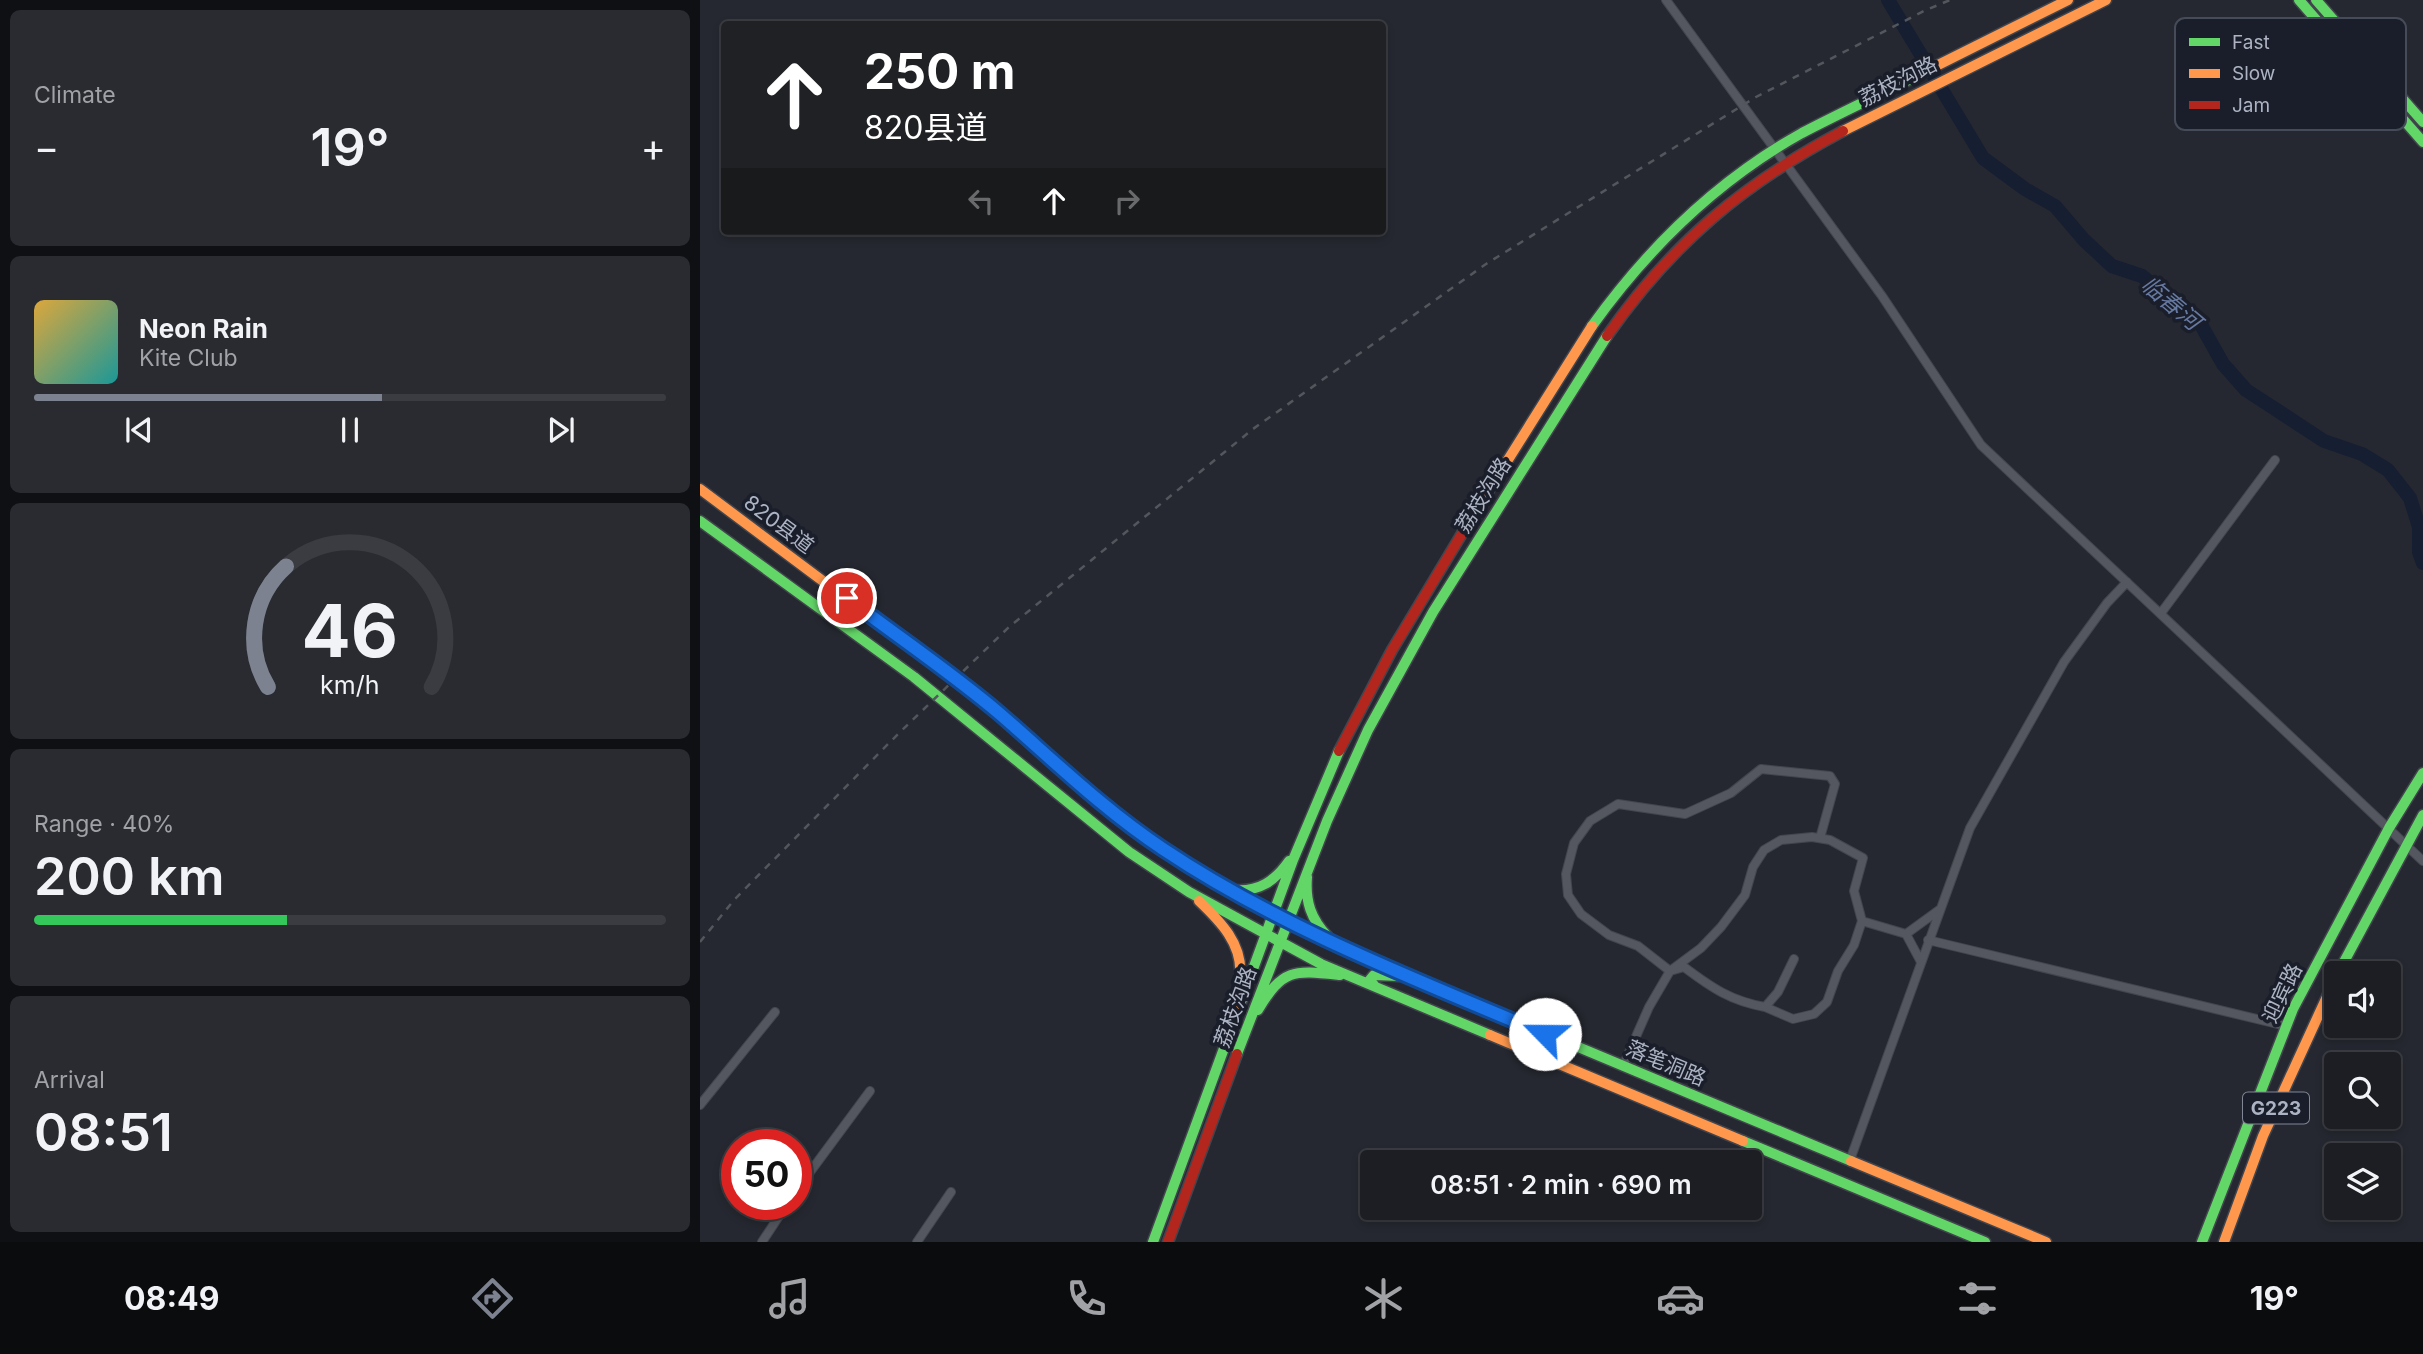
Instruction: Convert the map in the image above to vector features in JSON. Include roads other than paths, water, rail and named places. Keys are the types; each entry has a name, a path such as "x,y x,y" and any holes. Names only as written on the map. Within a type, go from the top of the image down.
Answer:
{"main road":[{"name":"荔枝沟路","path":"1153,1242 1265,935 1331,766 1368,693 1466,527 1574,354 1613,298 1652,252 1695,209 1775,150 1801,134 2068,0"},
{"name":"荔枝沟路","path":"1168,1242 1308,867 1347,773 1376,713 1474,547 1588,363 1627,308 1664,263 1724,206 1785,162 1908,97 2106,0"},
{"path":"2300,0 2316,18"},
{"path":"2316,0 2332,18"},
{"path":"2406,103 2423,122"},
{"path":"2406,122 2423,142"},
{"name":"820县道","path":"700,489 997,712 1119,818 1164,850 1273,914"},
{"name":"820县道","path":"700,521 914,677 1129,852 1189,892 1265,935"},
{"name":"迎宾路","path":"2203,1242 2286,1026 2389,828 2423,773"},
{"name":"迎宾路","path":"2344,961 2423,815"},
{"path":"1227,889 1250,892 1267,885 1285,868 1300,843"},
{"path":"1308,867 1306,894 1312,920 1327,937 1348,950"},
{"path":"1189,892 1229,933 1239,952 1240,974 1234,1022"},
{"name":"落笔洞路","path":"1273,914 1415,979 2046,1242"},
{"name":"落笔洞路","path":"1265,935 1321,964 1985,1242"},
{"path":"1248,1027 1278,980 1293,972 1352,977"},
{"path":"1375,986 1369,981 1374,975 1415,979"},
{"name":"迎宾路","path":"2224,1242 2263,1136 2324,1003"}],"street":[{"path":"1666,0 1882,296 1982,445 2423,861"},
{"path":"2161,613 2275,460"},
{"path":"1850,1160 1970,828 2064,662 2127,582"},
{"path":"1670,971 1638,946 1609,935 1581,914 1568,895 1566,874 1574,844 1590,821 1618,804 1685,814 1731,793 1761,769 1830,776 1835,784 1820,838"},
{"path":"1623,1066 1649,1007 1670,971 1700,948 1721,927 1745,895 1753,867 1764,849 1781,840 1812,837 1830,840 1863,858 1854,891 1862,921 1854,945 1838,971 1827,1002 1814,1014 1793,1019 1765,1007 1739,1002 1684,967 1670,971"},
{"path":"1906,934 1939,910"},
{"path":"1862,921 1906,934 1921,962"},
{"path":"1928,940 2286,1026"},
{"path":"1765,1007 1777,992 1794,959"},
{"path":"700,1105 775,1012"},
{"path":"812,1169 870,1091"},
{"path":"917,1242 951,1192"},
{"path":"762,1242 776,1220"}],"waterway":[{"name":"临春河","path":"1888,0 1983,158 2025,189 2055,206 2084,240 2112,266 2142,276 2200,323 2223,364 2246,390 2324,441 2362,454 2388,470 2410,498 2419,527 2419,552 2423,563"}],"railway":[{"path":"700,942 734,900 898,734 1009,627 1253,429 1486,264 1756,97 1950,0"}]}
